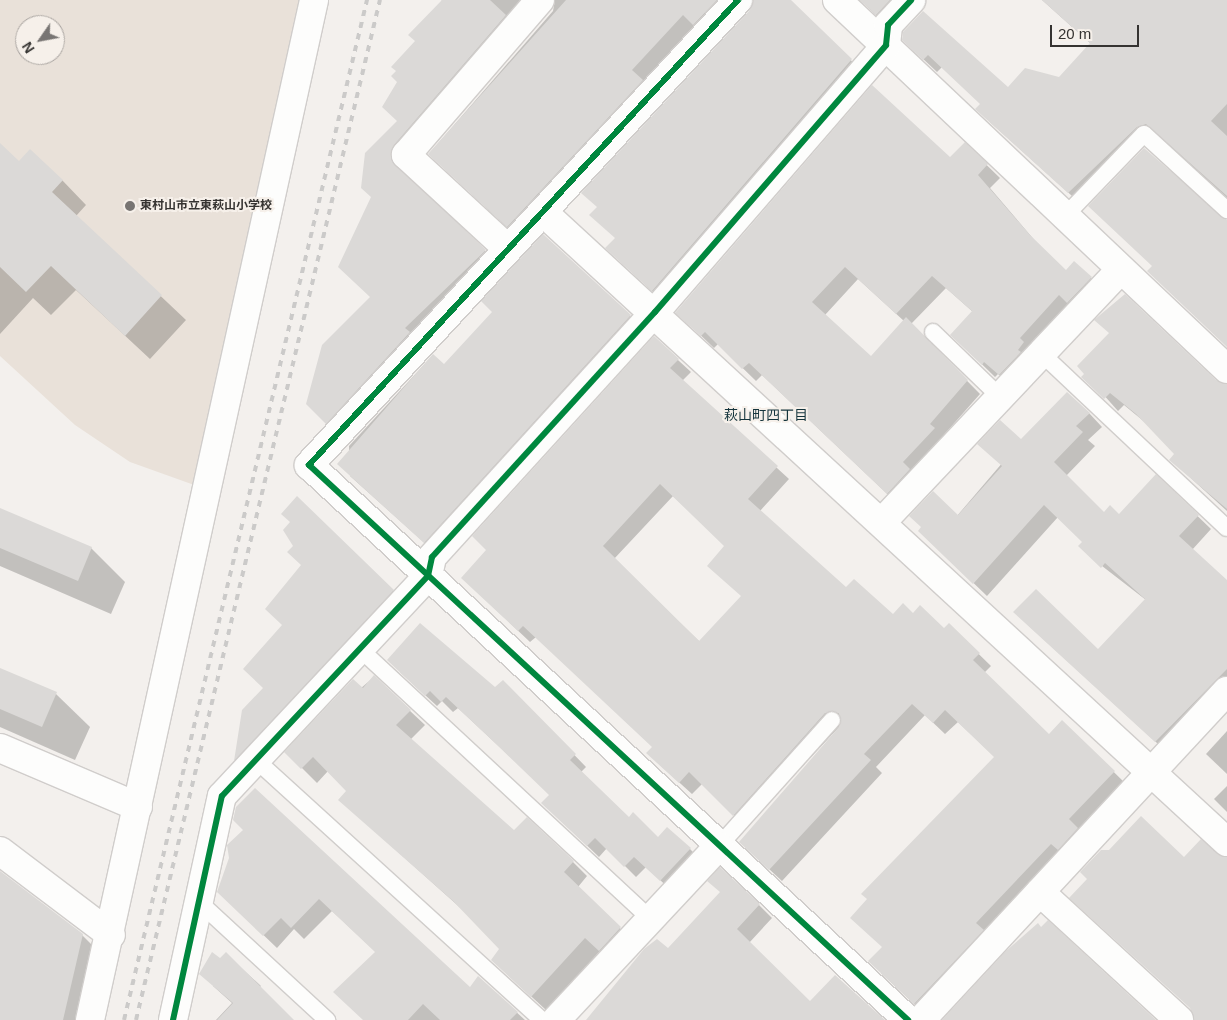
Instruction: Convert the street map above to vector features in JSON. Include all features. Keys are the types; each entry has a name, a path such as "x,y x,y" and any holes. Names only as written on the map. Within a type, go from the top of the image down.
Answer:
{"street":[{"path":"90,1020 111,935 314,0"},
{"path":"738,0 309,465 908,1020"},
{"path":"837,0 1120,270 1227,369"},
{"path":"173,1020 222,796 428,576 432,557 655,312 886,45 888,25 911,0"},
{"path":"508,249 406,155 529,4"},
{"path":"543,212 655,312 1227,842"},
{"path":"882,522 1120,270"},
{"path":"921,1020 1227,691"},
{"path":"0,748 138,807"},
{"path":"556,1020 719,846"},
{"path":"0,852 111,935"},
{"path":"1040,892 1179,1020"}],"lane":[{"path":"1064,217 1144,134 1227,210"},
{"path":"933,332 1000,397"},
{"path":"1041,353 1227,528"},
{"path":"360,648 650,919"},
{"path":"719,846 832,720"},
{"path":"256,760 542,1020"},
{"path":"198,901 327,1020"}],"shaded area":[{"name":"東村山市立東萩山小学校","path":"0,0 305,0 197,486 130,462 75,425 0,356"}],"building":[{"path":"442,0 490,0 506,15 394,145 391,159 486,250 405,328 410,332 326,424 306,404 322,345 370,297 338,267 371,197 361,188 365,153 397,121 382,107 397,82 391,76 396,71 391,67 415,41 408,35"},
{"path":"566,0 717,0 693,25 683,15 632,70 643,80 507,227 428,154"},
{"path":"753,0 791,0 852,59 652,291 605,248 615,238 589,215 597,207 581,193 749,11"},
{"path":"860,0 890,0 876,15"},
{"path":"1042,0 1227,0 1227,104 1211,121 1227,136 1227,196 1146,124 1137,127 1068,193 975,109 980,104 928,55 923,60 902,40 903,32 923,11 1008,87 1025,68 1059,77 1090,43"},
{"path":"872,85 950,157 965,142 988,164 978,175 1030,235 1066,270 1074,261 1092,277 1067,303 1059,295 1020,338 1024,342 1018,350 1021,352 999,375 984,362 982,365 950,335 972,311 932,276 896,314 845,267 812,302 871,356 906,317 968,380 930,424 935,428 903,462 910,469 887,494 749,363 742,369 705,332 701,336 675,313"},
{"path":"0,143 19,161 30,149 63,180 52,192 162,295 125,336 51,266 26,292 0,267"},
{"path":"1144,148 1227,220 1227,347 1147,271 1152,266 1088,206"},
{"path":"543,234 631,315 424,543 337,464 433,354 444,364 492,312 481,301"},
{"path":"1125,294 1216,380 1227,384 1227,509 1169,460 1174,454 1136,414 1110,393 1104,399 1081,377 1084,374 1077,366 1109,333 1094,320"},
{"path":"654,336 679,359 670,368 778,466 748,499 846,587 854,579 893,614 903,603 913,613 920,605 944,628 949,623 980,653 973,660 1049,734 1062,720 1115,771 1069,819 1078,828 1058,850 1051,844 976,923 984,930 914,1004 868,961 882,947 850,918 867,899 861,894 994,757 945,710 933,723 912,704 864,754 871,760 769,870 739,842 839,727 839,713 825,713 733,816 689,772 679,783 646,753 652,747 523,626 518,631 461,578 486,550 472,536","holes":["660,484 724,546 707,566 741,596 699,641 603,546"]},
{"path":"1067,392 1090,413 1076,426 1083,432 1054,462 1104,512 1110,505 1119,514 1156,474 1199,515 1179,536 1227,580 1227,669 1155,742 1013,612 1036,589 1098,649 1145,599 1105,563 1101,568 1078,546 1082,542 1044,505 973,584 918,531 921,527 909,516 933,491 958,515 1002,466 977,444 1000,420 1021,439"},
{"path":"297,496 394,590 234,761 242,710 263,688 243,669 282,625 265,609 301,565 287,552 293,546 283,530 290,522 281,514"},
{"path":"0,508 92,547 78,581 0,548"},
{"path":"420,623 495,687 503,680 576,754 570,760 629,817 633,812 658,837 667,827 691,848 660,881 634,857 624,867 595,838 587,846 541,803 549,795 446,697 441,702 430,691 425,696 387,660"},
{"path":"0,668 57,692 42,727 0,709"},
{"path":"374,675 411,710 396,725 514,830 527,817 574,861 564,872 621,927 599,951 585,938 531,997 491,960 499,949 453,901 338,800 346,791 313,757 301,769 284,752 353,679 363,688"},
{"path":"255,788 470,987 478,976 518,1012 510,1020 440,1020 423,1004 408,1020 363,1020 333,992 375,952 319,899 291,928 281,918 263,936 217,892 229,858 227,845 243,830 233,820 236,807"},
{"path":"1141,816 1184,857 1201,839 1227,857 1227,1020 1194,1020 1190,1008 1069,898 1087,879 1080,872 1101,850 1109,850"},
{"path":"720,867 760,904 737,929 810,1001 835,975 885,1020 586,1020 644,949 657,939 668,948 720,892 707,881"},
{"path":"0,871 83,934 63,1020 0,1020"},
{"path":"1048,920 1156,1020 942,1020 1006,951 1038,923 1041,927"},
{"path":"212,952 220,958 226,952 294,1020 217,1020 233,1003 199,974"}],"railway":[{"path":"124,1020 367,0"},
{"path":"136,1020 380,0"}],"cycle path":[{"path":"738,0 309,465 908,1020"},
{"path":"173,1020 222,796 428,576 432,557 655,312 886,45 888,25 911,0"}],"place":[{"name":"東村山市立東萩山小学校","path":"130,206"}],"district":[{"name":"萩山町四丁目","path":"766,415"}]}
